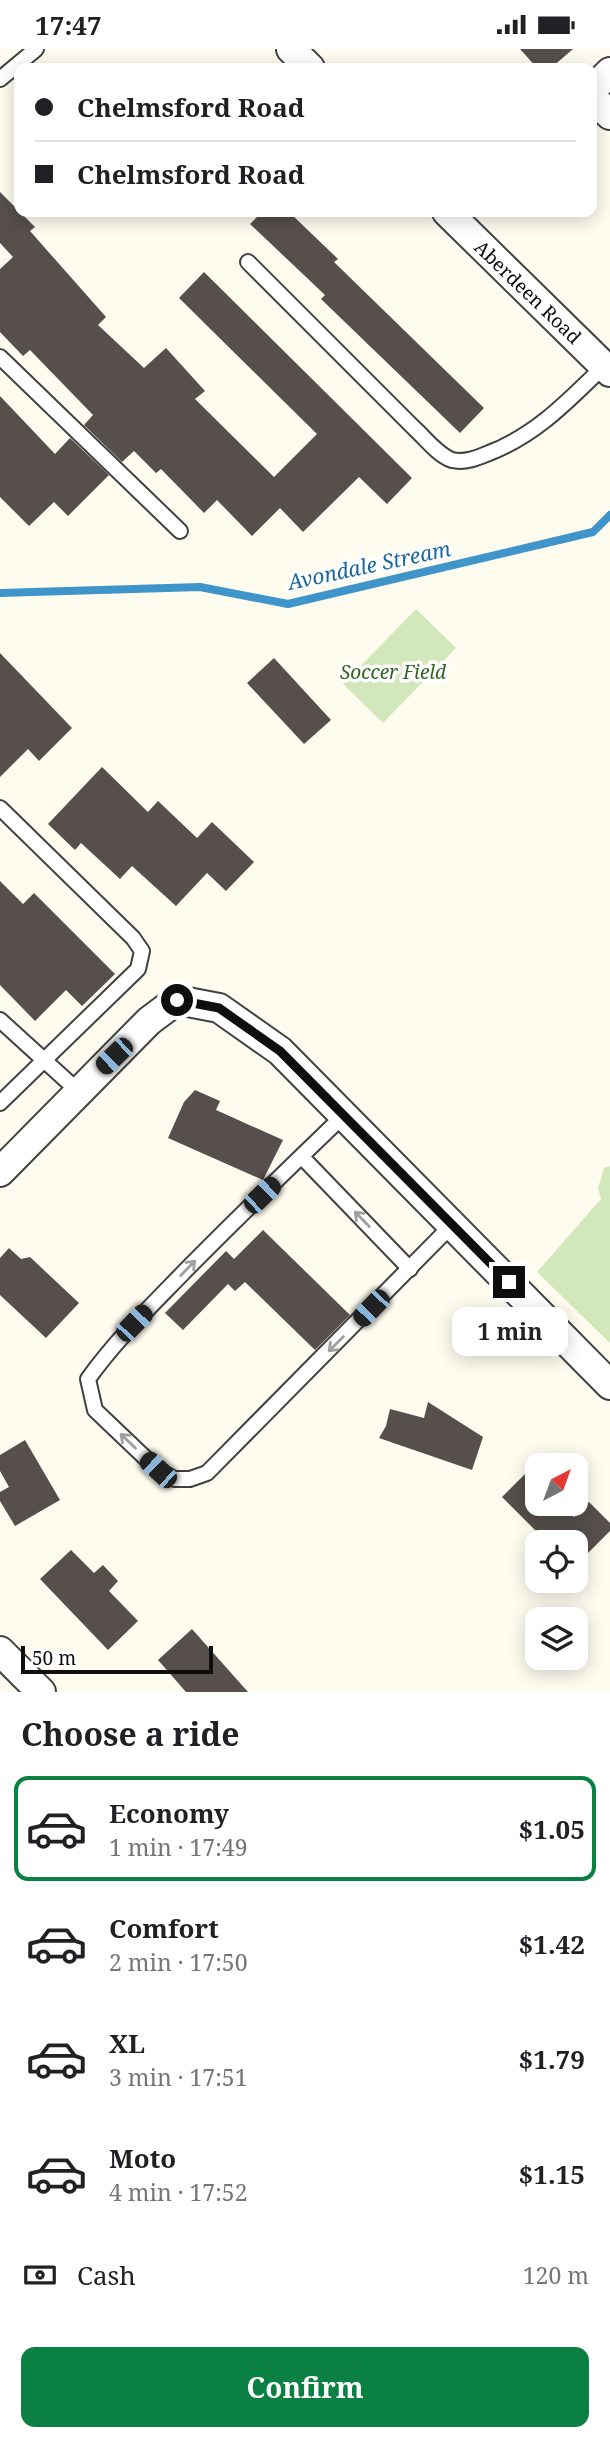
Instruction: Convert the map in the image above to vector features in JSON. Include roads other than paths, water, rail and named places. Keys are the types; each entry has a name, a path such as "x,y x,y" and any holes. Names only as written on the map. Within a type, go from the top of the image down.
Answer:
{"street":[{"path":"291,49 305,63"},
{"path":"597,85 610,72"},
{"path":"597,102 610,115"},
{"name":"Aberdeen Road","path":"460,217 607,369"},
{"path":"0,1172 149,1021 177,1000 219,1008 280,1051 610,1385"},
{"path":"0,1651 41,1692"}],"lane":[{"path":"19,63 36,49"},
{"path":"0,79 14,67"},
{"path":"248,262 415,429 452,460 464,461 479,457 531,433 607,369"},
{"path":"0,357 180,531"},
{"path":"0,808 133,938 142,951 138,968 0,1103"},
{"path":"0,1020 78,1091"},
{"path":"344,1115 161,1296 96,1368 88,1379 95,1410 158,1470 174,1479 190,1479 207,1473 452,1225"},
{"path":"302,1157 410,1269"}],"waterway":[{"name":"Avondale Stream","path":"0,593 200,587 288,604 593,532 610,515"}],"park label":[{"name":"Soccer Field","path":"393,672"}]}
